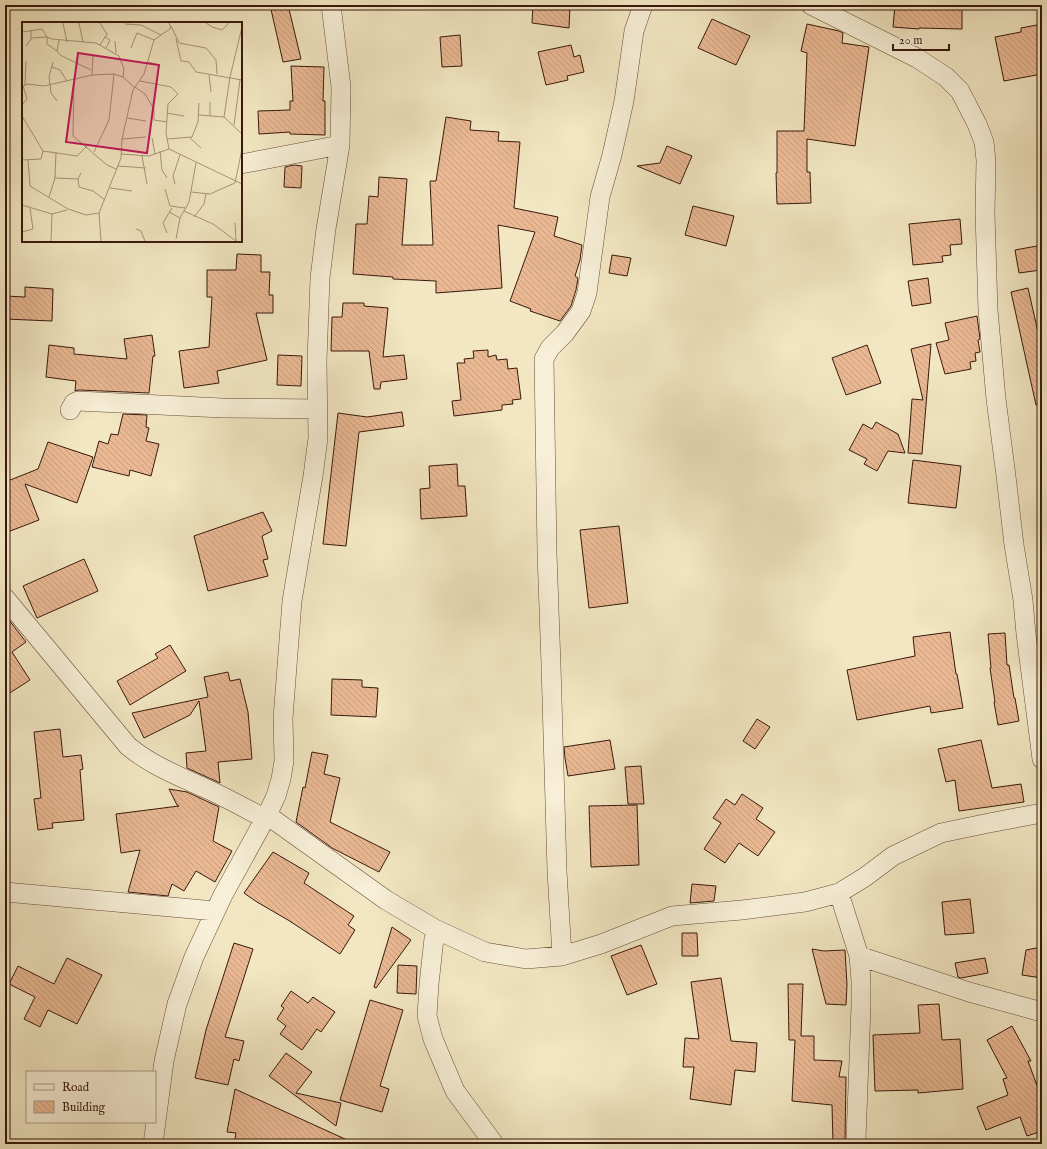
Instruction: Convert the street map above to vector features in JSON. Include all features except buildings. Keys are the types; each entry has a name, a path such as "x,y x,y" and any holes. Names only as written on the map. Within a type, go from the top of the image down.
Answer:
{"street":[{"path":"156,1121 164,1061 177,1004 194,957 214,911 267,817 276,796 284,761 283,718 292,601 318,438 317,409 320,278 326,229 340,145 341,87 331,5"},
{"path":"562,956 557,871 552,665 547,553 544,359 550,348 565,333 581,311 587,293 600,197 612,155 624,101 634,31 643,5"},
{"path":"811,5 917,58 946,77 960,91 977,124 984,142 986,160 985,213 988,310 996,399 1014,545 1023,600 1042,758"},
{"path":"242,164 340,145"},
{"path":"70,410 74,403 78,401 222,408 317,409"},
{"path":"5,598 123,740 141,757 154,765 267,817 386,900 435,929 485,952 526,959 562,956 601,944 672,916 742,910 805,902 839,893 865,878 893,856 941,833 1042,813"},
{"path":"5,892 214,911"},
{"path":"839,893 859,956 861,981 856,1140"},
{"path":"435,929 428,984 427,1016 433,1039 455,1091 494,1144"},
{"path":"859,956 969,992 1042,1012"},
{"path":"153,1144 156,1123"}]}
